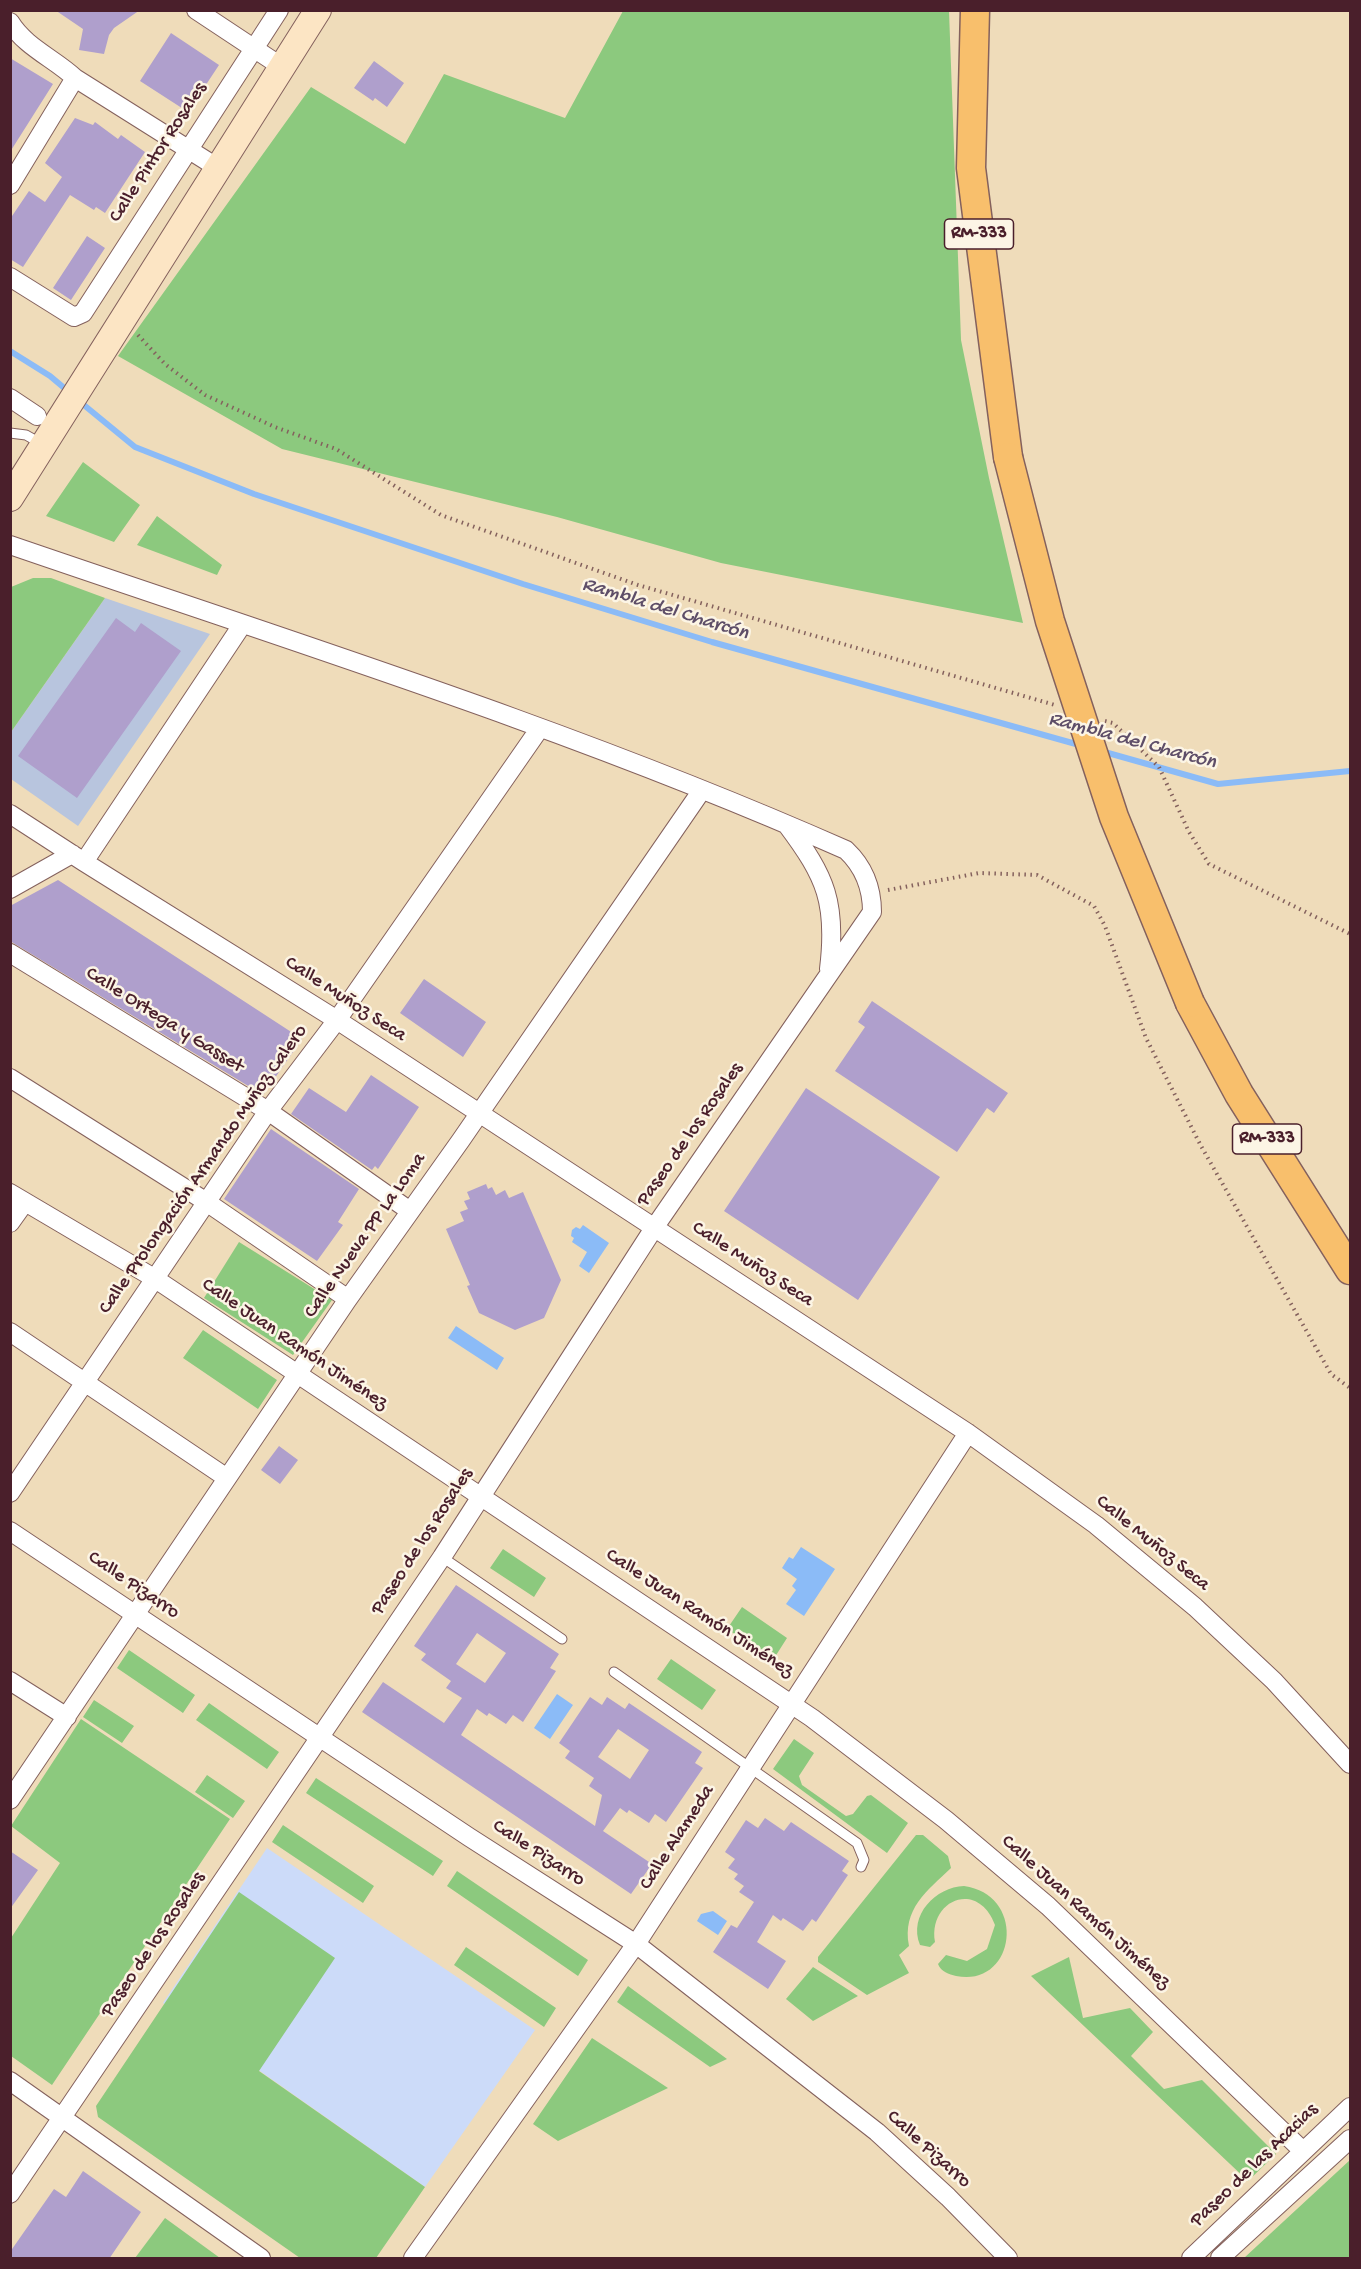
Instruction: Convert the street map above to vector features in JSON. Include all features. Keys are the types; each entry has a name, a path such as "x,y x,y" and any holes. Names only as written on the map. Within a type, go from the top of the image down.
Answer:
{"main road":[{"path":"10,498 44,445 47,419 122,322 318,10"},
{"name":"RM-333","path":"975,10 971,168 1008,457 1050,621 1114,817 1190,1003 1239,1094 1350,1269"}],"street":[{"path":"196,10 282,67"},
{"name":"Calle Pintor Rosales","path":"10,277 74,317 83,313 279,10"},
{"path":"10,22 27,42 61,65 75,78 218,168"},
{"path":"10,185 75,78"},
{"path":"10,398 47,419"},
{"path":"10,545 540,728 702,790 846,850 863,873 872,893"},
{"path":"10,890 78,858 242,625"},
{"name":"Calle Prolongación Armando Muñoz Calero","path":"10,1493 205,1201 268,1111 337,1020 540,728"},
{"name":"Calle Nueva PP La Loma","path":"10,1800 348,1299 702,790"},
{"name":"Calle Muñoz Seca","path":"10,813 337,1020 968,1433 1096,1525 1195,1607 1274,1681 1350,1764"},
{"path":"786,824 815,864 826,889 832,940 829,972"},
{"name":"Paseo de los Rosales","path":"10,2194 442,1557 654,1228 872,912 872,893"},
{"name":"Calle Ortega y Gasset","path":"10,953 268,1111 410,1212"},
{"path":"10,1078 205,1201 348,1299"},
{"path":"10,1223 18,1197"},
{"name":"Calle Juan Ramón Jiménez","path":"18,1197 154,1278 792,1703 946,1820 1048,1906 1303,2151"},
{"path":"10,1332 226,1478"},
{"name":"Calle Alameda","path":"413,2259 636,1944 968,1433"},
{"name":"Calle Pizarro","path":"10,1531 636,1944 877,2132 948,2197 1008,2259"},
{"path":"10,1681 67,1717"},
{"path":"10,2081 261,2259"},
{"name":"Paseo de las Acacias","path":"1191,2259 1350,2107"},
{"path":"1220,2259 1350,2139"}],"lane":[{"path":"10,433 27,435 44,445"},
{"path":"442,1557 562,1639"},
{"path":"614,1672 752,1766 857,1843 864,1860 861,1867"}],"path":[{"path":"122,322 165,364 205,395 275,428 336,448 441,515 638,585 1057,706"},
{"path":"1102,720 1113,723 1159,767 1189,832 1209,864 1350,934"},
{"path":"872,893 979,873 1037,875 1094,906 1105,926 1146,1038 1201,1146 1331,1374 1350,1388"}],"shaded area":[{"path":"105,598 210,634 78,826 11,779 11,732"},
{"path":"267,1848 535,2030 425,2187 163,2003"}],"green space":[{"path":"623,11 949,11 961,340 989,478 1023,623 721,563 557,517 282,449 118,356 311,87 405,144 444,74 565,118"},
{"path":"83,462 140,505 114,542 46,516"},
{"path":"157,516 222,565 217,575 137,545"},
{"path":"33,578 51,578 105,598 11,732 11,587"},
{"path":"239,1242 332,1300 293,1355 204,1298"},
{"path":"203,1330 277,1380 258,1409 183,1358"},
{"path":"503,1549 546,1578 534,1597 490,1568"},
{"path":"742,1607 787,1638 773,1660 727,1629"},
{"path":"129,1650 195,1695 183,1713 117,1668"},
{"path":"671,1659 716,1690 702,1710 657,1679"},
{"path":"94,1700 134,1726 122,1743 83,1717"},
{"path":"209,1703 279,1752 267,1769 196,1720"},
{"path":"81,1719 230,1819 52,2085 11,2056 11,1938 60,1863 11,1826"},
{"path":"794,1739 814,1753 799,1776 802,1785 846,1816 853,1814 867,1796 871,1795 908,1823 887,1853 773,1769"},
{"path":"207,1775 245,1801 233,1818 195,1792"},
{"path":"316,1778 443,1861 433,1876 306,1793"},
{"path":"283,1825 374,1886 363,1903 272,1842"},
{"path":"916,1835 923,1835 948,1856 951,1868 925,1893 909,1921 909,1946 899,1955 909,1973 867,1995 818,1962 818,1957"},
{"path":"457,1871 588,1960 578,1976 447,1886"},
{"path":"964,1886 984,1893 998,1906 1005,1922 1006,1939 1002,1955 992,1968 976,1976 956,1976 943,1971 938,1964 946,1955 967,1961 987,1949 995,1925 987,1911 977,1902 967,1899 956,1900 946,1906 939,1915 935,1927 935,1942 930,1947 920,1945 917,1934 921,1913 927,1905 944,1891"},
{"path":"239,1892 335,1958 259,2071 425,2187 376,2258 300,2258 98,2117 96,2106"},
{"path":"466,1947 556,2008 544,2027 454,1965"},
{"path":"1069,1957 1083,2018 1130,2008 1153,2032 1131,2056 1164,2089 1202,2080 1276,2154 1248,2181 1031,1976"},
{"path":"813,1967 858,1996 813,2021 786,1999"},
{"path":"628,1986 727,2059 710,2067 617,2002"},
{"path":"592,2038 668,2088 558,2141 533,2124"},
{"path":"1350,2160 1350,2258 1244,2258"},
{"path":"165,2218 220,2258 135,2258"}],"water":[{"path":"583,1225 609,1243 589,1273 579,1266 587,1252 572,1242 574,1238 571,1236 572,1230 576,1227 580,1229"},
{"path":"456,1326 504,1358 497,1370 448,1338"},
{"path":"801,1547 835,1569 804,1616 786,1604 796,1590 792,1586 797,1579 782,1568 789,1557 793,1559"},
{"path":"557,1694 573,1705 550,1739 534,1728"},
{"path":"713,1911 727,1921 718,1935 697,1921 701,1914"}],"building":[{"path":"55,10 140,10 114,28 109,35 104,54 79,50 83,29"},
{"path":"171,33 219,65 188,112 140,81"},
{"path":"10,58 53,84 10,152"},
{"path":"374,61 404,83 387,107 375,98 373,101 354,88"},
{"path":"75,118 93,125 95,122 118,139 121,135 145,152 105,213 96,207 94,210 70,195 23,267 10,259 10,219 29,191 45,202 62,177 45,163"},
{"path":"87,236 105,248 71,300 53,288"},
{"path":"116,618 135,632 141,623 181,651 77,798 18,756"},
{"path":"58,880 302,1039 263,1095 10,941 10,906"},
{"path":"424,979 486,1022 463,1057 400,1013"},
{"path":"872,1001 1008,1093 994,1113 987,1108 957,1152 835,1071 865,1027 858,1022"},
{"path":"371,1075 419,1107 378,1169 375,1166 372,1170 291,1114 309,1088 346,1112"},
{"path":"806,1088 940,1177 858,1300 724,1211"},
{"path":"271,1129 359,1189 338,1222 343,1225 317,1261 224,1199"},
{"path":"486,1184 488,1189 492,1187 496,1195 505,1190 509,1198 523,1192 561,1280 544,1318 515,1330 479,1313 467,1286 470,1285 446,1229 464,1221 460,1212 468,1209 464,1201 470,1199 467,1192"},
{"path":"279,1446 298,1460 280,1484 261,1470"},
{"path":"456,1585 559,1654 550,1668 556,1671 523,1722 513,1715 506,1724 489,1713 487,1716 477,1709 461,1735 595,1826 602,1795 589,1786 594,1778 565,1758 570,1751 559,1743 590,1697 602,1705 607,1697 625,1709 629,1703 702,1752 695,1763 703,1768 666,1822 655,1814 649,1823 629,1810 627,1813 620,1808 603,1831 652,1864 631,1894 362,1712 383,1682 444,1723 462,1698 446,1688 451,1681 421,1660 426,1654 414,1646","holes":["477,1633 506,1653 485,1683 456,1664","618,1729 649,1750 630,1779 598,1757"]},
{"path":"765,1818 784,1831 791,1822 849,1861 842,1871 848,1875 816,1922 812,1919 803,1931 783,1918 781,1921 773,1915 757,1942 786,1961 768,1989 713,1952 731,1925 737,1928 754,1902 739,1892 744,1886 734,1879 738,1874 728,1868 735,1859 725,1852 746,1820 758,1828"},
{"path":"10,1851 38,1870 10,1909"},
{"path":"83,2171 141,2212 109,2259 10,2259 10,2252 54,2189 66,2197"}],"waterway":[{"name":"Rambla del Charcón","path":"10,351 50,376 69,392"},
{"name":"Rambla del Charcón","path":"79,401 135,447 254,494 523,584 712,642 1083,746"},
{"name":"Rambla del Charcón","path":"1101,751 1218,784 1350,771"}]}
